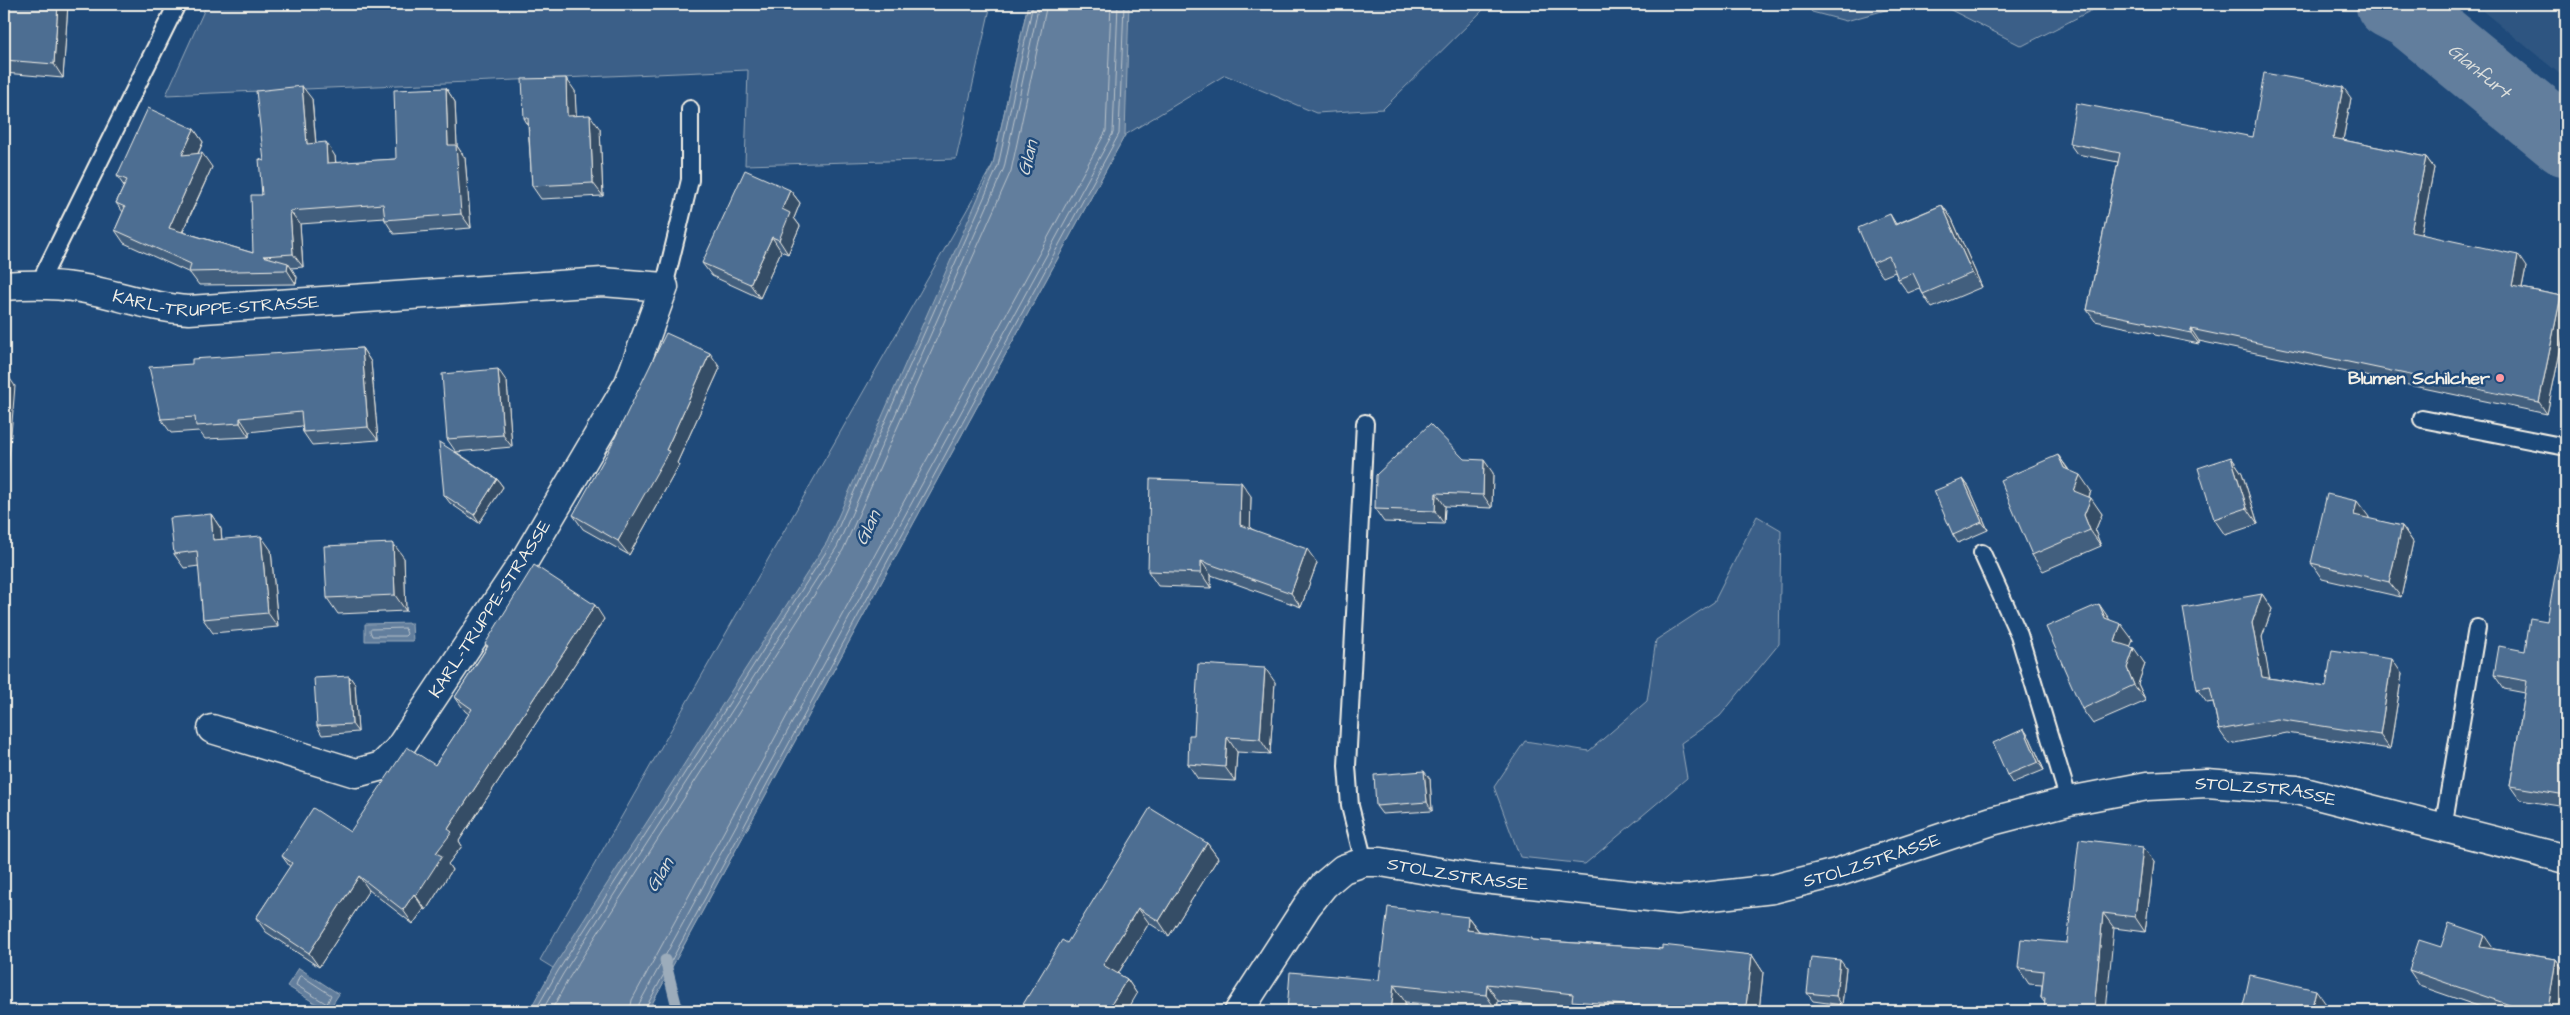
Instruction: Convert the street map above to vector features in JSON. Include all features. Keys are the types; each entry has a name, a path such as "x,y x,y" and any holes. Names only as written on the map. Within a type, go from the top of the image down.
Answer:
{"street":[{"name":"KARL-TRUPPE-STRASSE","path":"4,286 39,284 81,288 161,308 189,310 603,282 664,287 629,383 526,558 398,750 382,766 356,773 212,729"},
{"name":"STOLZSTRASSE","path":"1239,1011 1307,906 1324,885 1343,869 1364,862 1381,862 1474,878 1677,900 1773,890 1836,873 1992,821 2069,801 2147,786 2207,783 2297,790 2566,859"}],"lane":[{"path":"39,284 177,4"},
{"name":"KARL-TRUPPE-STRASSE","path":"664,287 690,180 690,109"},
{"path":"2422,419 2566,447"},
{"path":"1364,862 1350,806 1347,766 1365,423"},
{"path":"1982,553 2019,634 2069,801"},
{"path":"2443,828 2477,628"}],"shaded area":[{"path":"207,4 991,4 956,159 745,165 748,70 166,95"},
{"path":"1028,4 1489,4 1383,109 1316,113 1225,75 1125,135 648,1011 553,968 540,960 993,164"},
{"path":"1805,4 1907,4 1846,21 1812,12"},
{"path":"1939,4 2162,4 2092,10 2022,46"},
{"path":"2474,4 2566,4 2566,79 2479,8"},
{"path":"1757,516 1781,530 1779,644 1720,716 1681,743 1687,778 1585,864 1520,857 1494,787 1525,741 1589,751 1647,701 1656,640 1714,602"}],"water":[{"name":"Glan","path":"1028,4 1129,4 1125,135 648,1011 529,1011 553,968 827,542 993,164"},
{"path":"412,623 413,641 365,641 365,624"},
{"path":"299,968 339,994 328,1011 287,986"}],"building":[{"path":"4,4 58,4 54,64 4,60"},
{"path":"2264,73 2343,87 2333,138 2426,157 2411,232 2518,255 2512,286 2561,296 2539,402 2191,329 2191,333 2087,310 2120,153 2069,143 2076,103 2253,137"},
{"path":"566,78 567,116 590,115 593,183 532,186 528,118 524,118 522,79"},
{"path":"302,86 307,144 326,142 327,163 396,159 394,90 446,88 448,145 456,145 461,214 385,220 383,204 290,211 293,254 263,256 288,263 287,270 189,272 191,264 115,230 125,207 116,203 127,180 117,176 148,108 194,129 182,155 202,153 169,228 253,253 251,195 262,195 259,159 264,161 256,91"},
{"path":"745,170 790,190 782,209 790,213 779,240 772,237 750,284 702,263"},
{"path":"1942,205 1972,273 1923,294 1913,273 1898,279 1889,256 1873,263 1858,228 1890,214 1895,225"},
{"path":"666,333 710,353 666,450 669,451 618,541 573,515 608,452"},
{"path":"362,348 368,427 303,432 301,412 240,418 240,423 196,426 195,417 161,419 149,367 192,364 192,359"},
{"path":"498,369 503,435 447,439 442,374"},
{"path":"1430,424 1464,459 1484,460 1483,495 1436,493 1435,511 1375,509 1376,475"},
{"path":"439,442 497,479 474,515 444,495"},
{"path":"2058,455 2064,468 2080,475 2074,491 2091,498 2084,515 2090,530 2032,555 2000,480"},
{"path":"2231,457 2247,508 2214,519 2198,468"},
{"path":"1150,479 1241,482 1240,525 1307,549 1291,593 1201,561 1201,573 1148,571"},
{"path":"1963,479 1982,522 1953,535 1934,491"},
{"path":"2327,494 2357,501 2354,515 2402,526 2389,582 2311,563"},
{"path":"211,514 213,540 261,536 268,613 203,619 197,551 174,554 170,518"},
{"path":"393,543 395,595 327,598 324,546"},
{"path":"2559,553 2566,554 2566,795 2510,786 2527,681 2494,675 2499,646 2525,651 2530,618 2547,621"},
{"path":"534,565 595,605 448,829 452,832 436,853 442,856 416,896 414,894 403,910 359,876 309,953 256,918 292,863 282,856 313,808 350,832 407,747 435,765 472,709 455,697 488,646 485,644"},
{"path":"2262,594 2252,623 2262,677 2326,687 2332,650 2392,659 2380,735 2277,719 2219,730 2210,687 2197,689 2183,608"},
{"path":"2099,604 2105,618 2121,624 2115,642 2134,648 2127,668 2134,685 2082,709 2046,627"},
{"path":"1198,664 1265,668 1260,739 1227,737 1225,767 1188,764 1189,735 1194,735"},
{"path":"349,676 352,724 317,726 314,678"},
{"path":"2024,729 2038,762 2007,775 1993,743"},
{"path":"1424,771 1427,802 1376,806 1374,775"},
{"path":"1150,808 1207,843 1159,921 1138,908 1103,965 1127,979 1107,1011 1019,1011 1062,940 1067,943"},
{"path":"2079,839 2143,847 2135,917 2103,913 2094,1011 2044,1011 2045,998 2041,998 2044,971 2018,968 2021,939 2067,943"},
{"path":"1388,907 1468,917 1467,930 1532,938 1532,940 1662,949 1662,945 1752,955 1746,1006 1733,1005 1732,1011 1693,1011 1572,1001 1573,994 1487,984 1486,995 1394,985 1391,1011 1287,1011 1290,972 1379,980"},
{"path":"2449,923 2484,935 2480,947 2556,959 2548,1010 2531,1008 2530,1011 2527,1011 2409,970 2419,940 2441,947"},
{"path":"1811,957 1840,960 1836,996 1807,993"},
{"path":"2250,975 2316,990 2311,1011 2242,1011"}],"waterway":[{"name":"Glanfurt","path":"2390,4 2411,15 2566,142"},
{"path":"665,960 678,1011"}],"place":[{"name":"Blumen Schilcher","path":"2500,378"}]}
